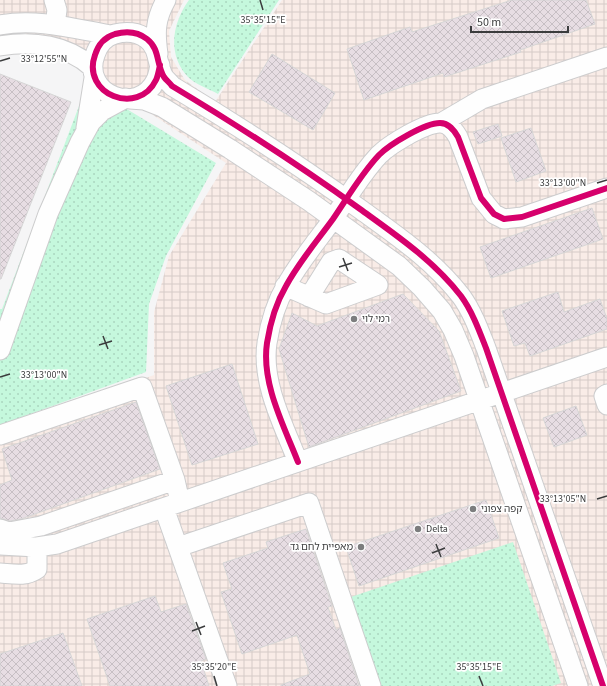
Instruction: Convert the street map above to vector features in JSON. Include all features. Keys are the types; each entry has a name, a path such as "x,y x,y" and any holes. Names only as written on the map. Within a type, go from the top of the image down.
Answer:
{"street":[{"path":"54,0 57,10 55,25"},
{"path":"84,134 91,104 93,73 97,47 117,33 146,22 166,1"},
{"path":"166,1 158,18 155,31 159,59 164,77 172,86 243,129 346,199 414,248 439,272 461,297 477,327 502,393 603,686"},
{"path":"0,25 31,23 117,33 137,33 146,38 152,44 159,59 156,80 145,93 102,111 91,122 84,134 64,175 48,214 0,350"},
{"path":"0,46 30,44 52,46 66,50 82,58 106,93 117,98 144,100 162,107 230,149 333,218 399,266 422,288 442,311 456,337 480,401 578,686"},
{"path":"298,462 271,390 267,366 267,344 272,318 285,286 309,250 380,154 422,128 441,123 482,99 607,57"},
{"path":"441,123 448,125 456,134 483,202 494,214 504,219 522,217 607,188"},
{"path":"285,286 309,297"},
{"path":"0,546 37,547 57,544 607,357"},
{"path":"0,435 142,387 175,480 172,505 178,547 227,686"},
{"path":"607,394 604,396 607,405"},
{"path":"0,529 9,532 41,526 175,480"},
{"path":"178,547 309,503 371,686"},
{"path":"0,573 31,573 36,569 37,547"}],"shaded area":[{"path":"0,0 184,0 169,31 171,57 185,80 215,102 282,0 607,0 607,686 0,686 0,429 154,375 154,312 169,256 226,163 74,63 0,18"}],"green space":[{"path":"189,0 279,0 218,94 191,80 181,68 177,59 174,39 176,29 183,9"},
{"path":"87,85 216,163 166,256 149,304 146,372 0,425 0,309 2,309"},
{"path":"513,542 561,683 552,686 377,686 348,598"}],"building":[{"path":"512,0 586,0 595,24 520,50 521,52 444,77 443,73 364,100 347,49 410,27 412,32"},
{"path":"272,54 335,93 313,130 249,92"},
{"path":"0,74 71,102 1,279 0,279"},
{"path":"498,124 502,136 478,144 473,132"},
{"path":"531,128 546,171 516,182 501,138"},
{"path":"592,208 603,239 491,278 480,247"},
{"path":"558,292 564,312 600,299 607,319 607,329 530,356 525,343 514,346 502,311"},
{"path":"403,294 439,331 461,391 309,447 279,349 292,313 317,326"},
{"path":"232,364 258,444 192,465 166,386"},
{"path":"136,402 160,469 21,519 10,521 0,518 0,485 12,480 2,449"},
{"path":"576,406 587,435 554,447 543,418"},
{"path":"486,500 499,538 359,586 346,547"},
{"path":"306,529 332,606 328,607 336,630 340,628 359,686 281,686 310,674 297,635 242,654 221,592 232,589 223,563 268,548 266,542"},
{"path":"155,596 161,612 186,604 206,659 201,661 209,686 110,686 87,619"},
{"path":"63,633 82,686 0,686 0,654"}],"cycle path":[{"path":"160,65 160,67 158,75 156,80 148,91 137,97 125,99 114,96 103,90 96,81 93,69 96,51 102,42 108,37 115,34 128,32 147,39 154,47 156,52 157,57 159,62 160,67 162,72 172,86 291,161 387,228 414,249 438,271 461,296 472,314 486,348 603,686"},
{"path":"298,462 280,419 270,389 267,373 267,343 276,306 291,277 308,252 333,219 360,178 372,162 384,150 399,140 426,126 440,123 446,124 453,129 458,137 481,198 494,214 504,219 522,217 607,188"}],"place":[{"name":"רמי לוי","path":"354,319"},
{"name":"קפה צפוני","path":"473,509"},
{"name":"Delta","path":"418,529"},
{"name":"מאפיית לחם גד","path":"361,547"}]}
